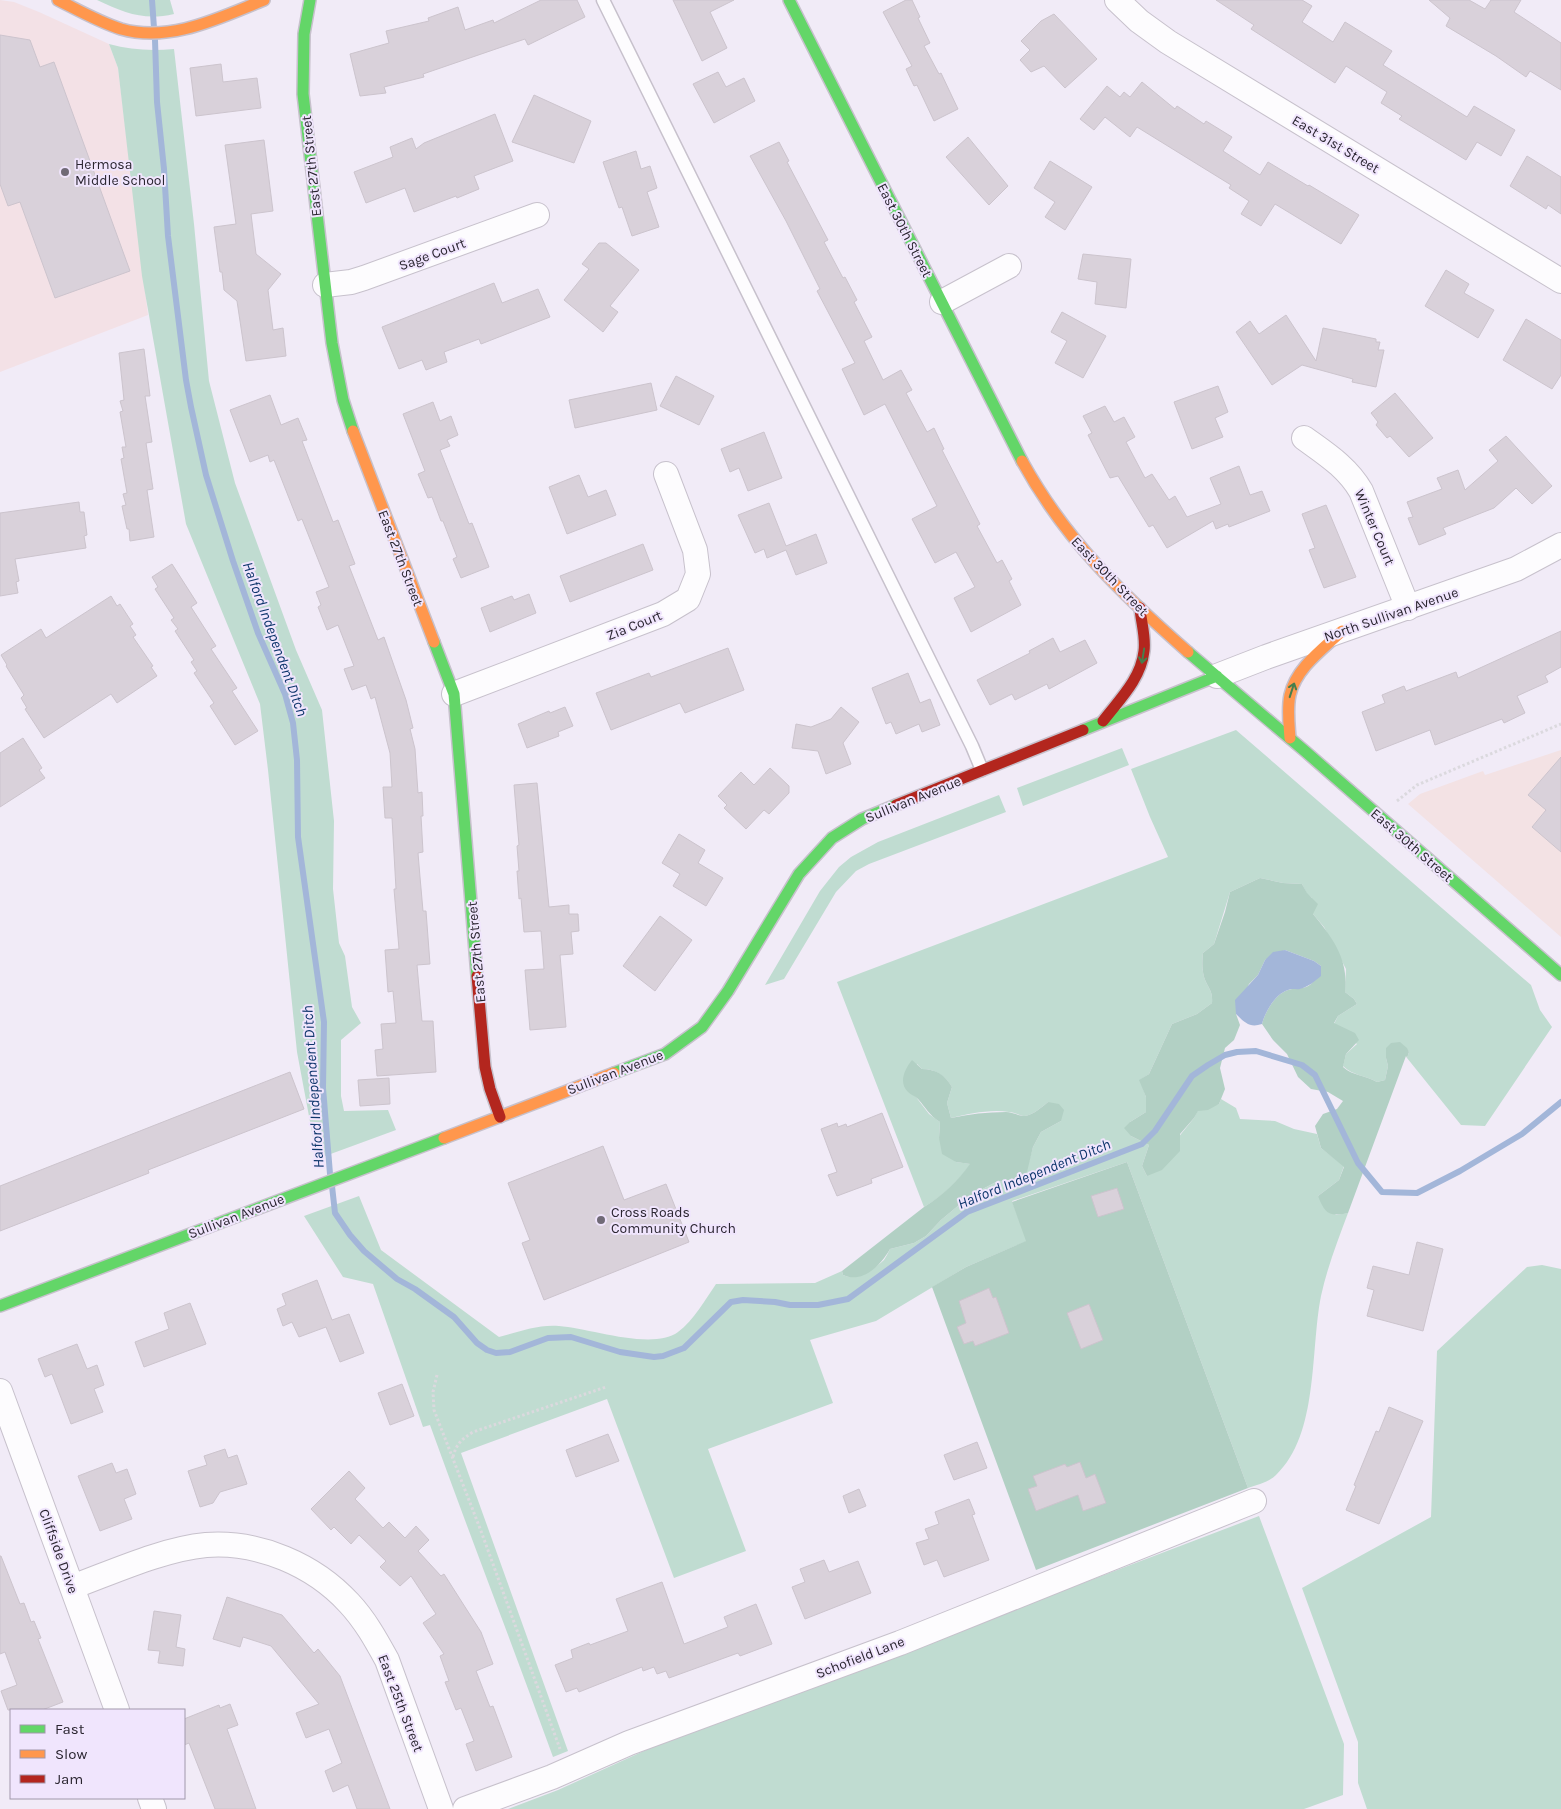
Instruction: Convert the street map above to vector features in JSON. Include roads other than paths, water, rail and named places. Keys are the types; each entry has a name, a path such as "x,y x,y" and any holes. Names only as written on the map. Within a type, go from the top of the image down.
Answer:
{"main road":[{"path":"58,0 122,30 152,34 194,26 264,0"},
{"name":"East 27th Street","path":"310,0 304,34 303,94 325,285 338,375 352,429 454,694 485,1067 490,1089 500,1117"},
{"name":"East 30th Street","path":"789,0 1018,454 1048,505 1068,533 1091,559 1182,647 1290,738 1561,975"},
{"path":"1102,722 1134,680 1141,665 1144,649 1140,608"},
{"path":"1290,738 1289,696 1292,685 1342,630"},
{"name":"Sullivan Avenue","path":"0,1306 665,1054 702,1027 728,991 799,874 832,838 862,820 1217,676"}],"street":[{"name":"East 31st Street","path":"1117,0 1139,21 1168,42 1561,281"},
{"name":"Sage Court","path":"325,285 351,282 364,278 537,215"},
{"path":"942,302 1009,266"},
{"name":"Winter Court","path":"1304,438 1334,460 1355,480 1408,608"},
{"name":"Zia Court","path":"454,694 663,614 688,599 698,574 695,550 666,474"},
{"name":"North Sullivan Avenue","path":"1217,676 1516,569 1561,545"},
{"name":"Cliffside Drive","path":"0,1392 117,1709"},
{"name":"Schofield Lane","path":"465,1809 567,1770 625,1745 900,1643 1254,1501"},
{"name":"East 25th Street","path":"72,1587 158,1556 207,1545 257,1549 279,1555 303,1567 330,1585 349,1603 365,1622 387,1660 440,1809"}],"lane":[{"path":"603,0 982,770"}],"water":[{"path":"1285,950 1314,961 1321,966 1321,976 1306,987 1290,989 1279,995 1268,1009 1262,1024 1248,1024 1236,1014 1235,1000 1258,975 1265,960 1273,952"}],"waterway":[{"name":"Halford Independent Ditch","path":"152,0 154,28"},
{"name":"Halford Independent Ditch","path":"155,40 157,102 168,236 191,407 206,475 233,561 258,633 285,694 293,723 297,760 298,837 324,1022 323,1088 330,1174"},
{"name":"Halford Independent Ditch","path":"332,1186 335,1213 364,1251 397,1279 415,1289 454,1317 477,1343 487,1350 496,1353 510,1352 548,1338 571,1337 620,1352 654,1357 663,1356 684,1348 731,1302 743,1300 790,1305 818,1305 848,1299 967,1212 1142,1144 1155,1131 1192,1076 1225,1055 1256,1051 1302,1065 1315,1075 1358,1163 1382,1192 1417,1193 1460,1171 1522,1134 1561,1102"}],"place":[{"name":"Hermosa Middle School","path":"65,172"},
{"name":"Cross Roads Community Church","path":"601,1220"}]}
